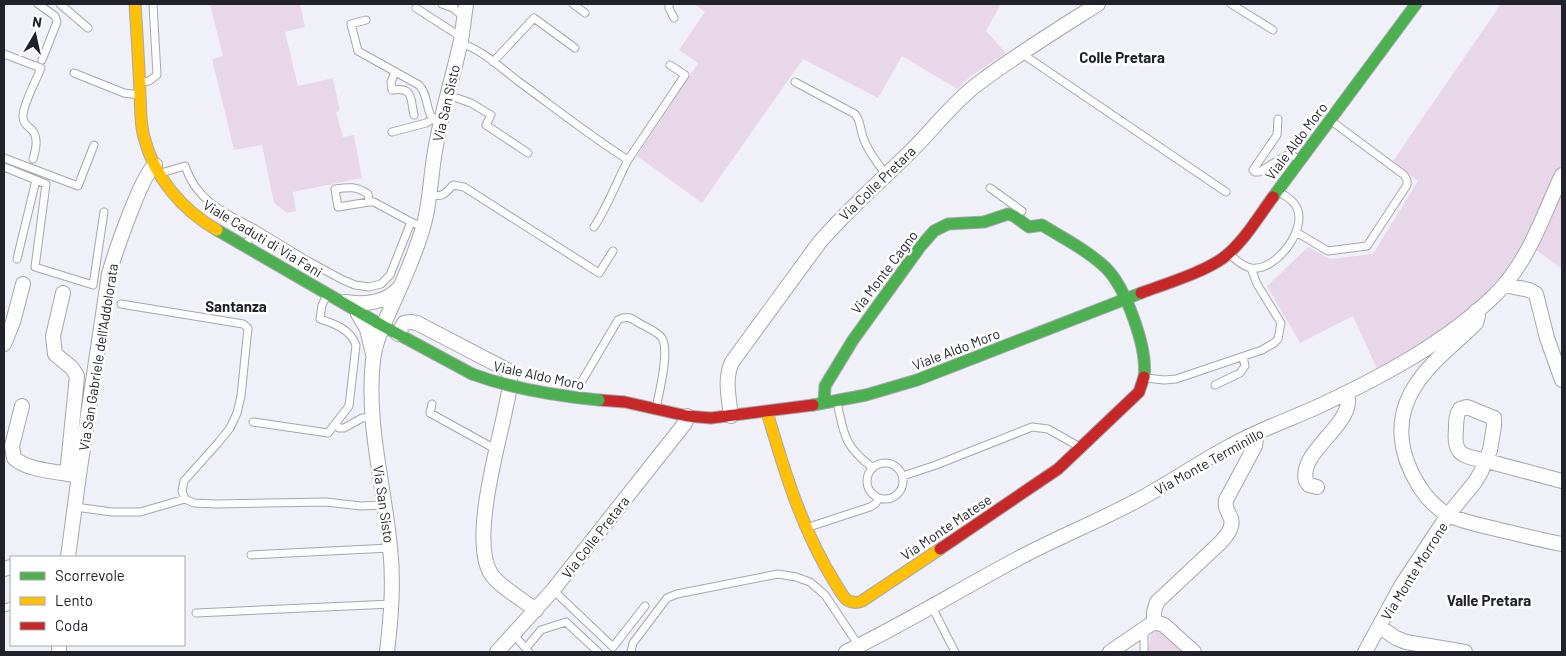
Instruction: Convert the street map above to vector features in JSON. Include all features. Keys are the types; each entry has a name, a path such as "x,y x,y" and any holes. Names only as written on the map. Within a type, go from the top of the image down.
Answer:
{"street":[{"name":"Viale Caduti di Via Fani","path":"144,4 139,82 143,135 158,169 178,200 192,214 213,228 383,326"},
{"name":"Via Colle Pretara","path":"731,416 727,382 732,362 819,243 833,227 913,148 952,106 975,86 1021,53 1098,4"},
{"name":"Viale Aldo Moro","path":"383,326 472,374 494,382 558,396 618,401 687,416 711,418 767,412 866,396 897,387 1201,270 1229,253 1300,162 1416,4"},
{"name":"Via San Sisto","path":"387,652 392,604 390,548 372,417 371,390 374,357 383,326 400,287 417,224 430,196 437,121 448,95 461,40 459,8"},
{"name":"Via San Gabriele dell'Addolorata","path":"70,556 75,507 73,475 109,274 114,255 148,171 158,169"},
{"name":"Via Monte Terminillo","path":"846,652 932,607 1018,558 1135,501 1233,444 1347,393 1450,332 1505,284 1531,246 1562,175"},
{"name":"Via Monte Cagno","path":"824,403 824,386 853,340 920,246 939,227 948,224 984,222 1008,214 1029,227 1036,228 1039,222 1107,268 1126,300"},
{"path":"4,344 13,322 23,284"},
{"path":"1505,284 1529,290 1536,294 1547,338 1562,380"},
{"path":"346,305 371,303 391,295 400,287"},
{"path":"22,406 12,446 14,458 26,465 73,475 76,376 72,368 54,354 53,343 63,293"},
{"path":"1126,300 1143,348 1145,378"},
{"name":"Via San Sisto","path":"346,305 359,315 367,329 374,357"},
{"path":"1476,311 1478,317 1476,323 1442,355 1415,385 1407,402 1401,426 1402,448 1412,473 1426,496 1448,515 1468,522 1562,544"},
{"path":"398,334 404,323 417,323 476,355 507,369 510,374 484,520 485,559 490,573 495,579 536,610"},
{"name":"Via Monte Matese","path":"767,412 806,527 822,560 845,598 850,602 856,603 862,601 964,534 1050,474 1081,448 1139,392 1145,378"},
{"path":"1317,487 1306,481 1307,465 1315,451 1341,419 1348,402 1347,393"},
{"name":"Via Colle Pretara","path":"497,652 553,590 678,432 687,416"},
{"path":"1147,630 1157,602 1221,542 1229,531 1232,522 1226,508 1226,500 1255,446 1256,439 1254,435"},
{"name":"Via Monte Morrone","path":"1465,652 1440,650 1406,642 1396,638 1380,627 1398,592 1448,515 1475,482 1486,461 1562,481"},
{"path":"1110,652 1147,630 1164,625 1192,652"},
{"path":"1365,652 1380,627"}],"lane":[{"path":"38,4 55,16 57,22 42,60"},
{"path":"60,4 88,28"},
{"path":"139,82 149,81 157,75 144,4"},
{"path":"442,4 459,8"},
{"path":"573,4 585,13"},
{"path":"669,4 674,18"},
{"path":"1231,4 1273,30"},
{"path":"416,8 493,62 602,144 628,160"},
{"path":"493,62 534,18 575,48"},
{"path":"366,20 351,24 358,51 419,85 424,90 437,121 426,122 392,132"},
{"path":"1021,53 1226,192"},
{"path":"4,54 40,68 23,111 25,124 35,134 36,149 32,159"},
{"path":"594,227 605,211 615,184 628,160 685,75 670,65"},
{"path":"395,72 391,82 392,90 403,88 406,90 409,94 414,115"},
{"path":"74,73 118,90 140,95"},
{"path":"794,82 858,118 863,137 886,175"},
{"path":"448,95 471,102 491,116 486,125 528,153"},
{"path":"1278,119 1276,135 1253,170 1258,172 1290,154 1300,162"},
{"path":"1296,232 1328,251 1367,246 1407,185 1404,175 1330,120"},
{"path":"4,158 78,186 94,145"},
{"path":"158,169 184,166 189,179 202,196 218,209 255,228 306,260 343,280 355,285 369,287 381,284 390,275 417,224 374,202 338,207 335,189 354,186 360,188 368,194 369,202"},
{"path":"4,167 46,184 36,267 93,285 104,212"},
{"path":"17,259 36,180"},
{"path":"430,196 445,195 453,186 464,187 599,273 613,251"},
{"path":"990,188 1027,214"},
{"path":"1229,253 1243,265 1251,268 1266,267 1276,261 1289,245 1298,227 1300,216 1296,206 1289,198 1277,191"},
{"path":"245,247 255,228"},
{"path":"1145,378 1173,379 1243,357 1274,343 1280,335 1281,323 1257,284 1251,268"},
{"path":"254,422 328,433 349,406 356,345 348,332 320,319 322,305 327,294"},
{"path":"121,304 243,324 248,328 241,396 237,413 230,428 184,481 182,490 185,499"},
{"path":"582,381 618,320 623,317 632,318 661,336 664,342 664,362 656,408"},
{"path":"1215,385 1240,373 1245,366 1243,357"},
{"path":"837,401 841,422 851,448 855,454 872,468"},
{"path":"432,404 430,413 497,450"},
{"path":"335,424 339,428 344,428 362,418 372,417"},
{"path":"903,476 1032,427 1048,430 1081,448"},
{"path":"882,463 893,464 903,476 902,487 895,496 884,499 878,498 870,491 867,482 872,468 882,463"},
{"path":"806,527 870,507 877,502 878,498"},
{"path":"75,507 112,512 140,512 185,499 194,503 216,504 326,502 361,506 385,505"},
{"path":"251,555 390,548"},
{"path":"631,652 633,643 667,598 677,594 778,574 810,582 825,595 858,646"},
{"path":"553,590 614,647 646,606"},
{"path":"196,613 392,604"},
{"path":"932,607 955,652"},
{"path":"514,635 527,650 541,630 566,622 598,652"},
{"path":"1138,652 1147,630"},
{"path":"1144,652 1147,630"}],"shaded area":[{"path":"210,4 300,4 305,27 285,32 298,86 333,78 340,111 336,112 343,137 354,135 362,178 293,192 296,211 287,213 274,203 262,145 234,150 212,59 223,56"},
{"path":"694,4 1001,4 986,31 1006,53 971,76 957,89 902,56 878,98 803,59 702,203 637,156 698,63 679,50 705,12"},
{"path":"1501,4 1562,4 1562,164 1519,253 1490,290 1470,308 1378,371 1353,316 1300,343 1267,286 1308,247 1330,259 1373,254 1418,181 1393,161"},
{"path":"1562,189 1562,269 1536,250"},
{"path":"1156,630 1165,634 1187,652 1148,652 1151,633"}],"traffic: fast":[{"path":"1273,197 1416,4"},
{"path":"824,403 825,386 853,340 920,247 934,231 948,224 984,222 1008,214 1029,227 1042,225 1083,250 1106,268 1114,277 1128,304 1139,335 1143,351 1144,377"},
{"path":"217,230 383,326 472,374"},
{"path":"813,405 866,395 917,380 1141,293"},
{"path":"472,374 503,384 535,391 599,400"}],"traffic: slow":[{"path":"135,4 141,122 149,152 162,179 171,191 192,213 217,230"},
{"path":"767,412 787,478 803,520 812,541 847,600 851,602 862,601 940,549"}],"traffic: jam":[{"path":"1141,293 1195,273 1223,258 1244,237 1273,197"},
{"path":"940,549 1058,469 1139,392 1144,377"},
{"path":"599,400 625,402 687,416 711,418 813,405"}],"district":[{"name":"Colle Pretara","path":"1122,57"},
{"name":"Santanza","path":"236,306"},
{"name":"Valle Pretara","path":"1489,600"}]}
